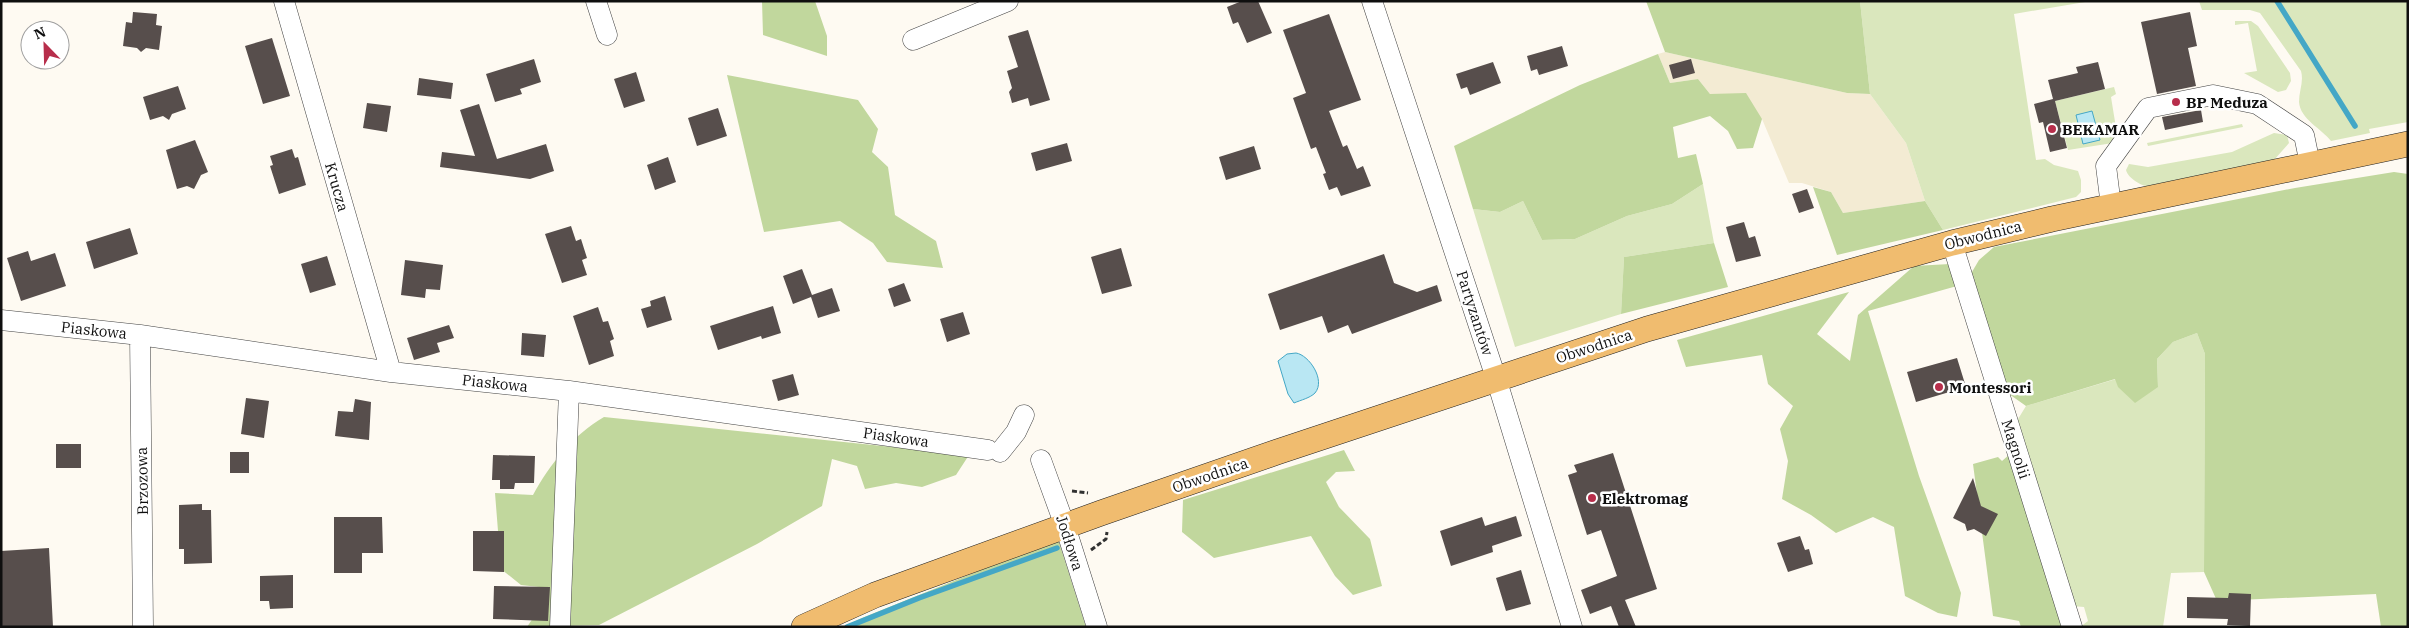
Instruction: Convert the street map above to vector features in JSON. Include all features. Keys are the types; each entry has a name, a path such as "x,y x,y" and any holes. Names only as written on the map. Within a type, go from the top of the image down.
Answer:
{"main road":[{"name":"Obwodnica","path":"804,627 874,596 1065,526 1277,452 1647,329 1952,243 2111,206 2408,144"}],"street":[{"name":"Krucza","path":"284,1 391,372"},
{"path":"596,1 607,35"},
{"path":"913,40 1008,1"},
{"name":"Partyzantów","path":"1372,1 1496,378 1572,627"},
{"path":"2111,206 2106,166 2148,108 2213,95 2257,104 2304,135 2310,164"},
{"name":"Magnolii","path":"1952,243 2072,627"},
{"name":"Piaskowa","path":"1,320 140,335 391,372 570,390 994,451 1016,432 1024,414"},
{"name":"Brzozowa","path":"140,335 143,627"},
{"path":"560,627 570,390"},
{"name":"Jodłowa","path":"1041,460 1065,526 1097,627"}],"shaded area":[{"path":"1665,52 1847,93 1870,94 1906,143 1925,201 1843,213 1831,192 1802,183 1789,183 1762,119 1710,94 1698,79 1670,83 1658,54"}],"green space":[{"path":"762,1 815,1 827,36 827,56 763,35"},
{"path":"1646,1 1860,1 1870,94 1847,93 1665,52"},
{"path":"1860,1 2091,1 2014,14 2036,160 2045,159 2054,165 2078,171 2081,180 2081,192 2076,197 1943,230 1925,201 1906,143 1870,94"},
{"path":"2199,1 2408,1 2408,122 2369,129 2370,133 2331,141 2303,114 2299,102 2302,79 2301,71 2260,13 2250,10 2202,10"},
{"path":"2235,21 2251,21 2258,26 2290,73 2291,81 2286,90 2278,92 2244,73 2257,71 2248,23 2235,25"},
{"path":"1658,54 1670,83 1698,79 1710,94 1746,93 1762,119 1753,148 1737,149 1728,131 1710,116 1673,127 1678,158 1696,154 1703,184 1672,204 1627,216 1575,239 1542,240 1523,201 1500,212 1473,209 1454,146 1580,85"},
{"path":"727,75 858,100 878,129 872,152 888,167 895,215 936,241 943,268 887,262 873,243 840,221 764,232"},
{"path":"2114,87 2116,94 2111,97 2117,134 2113,143 2068,150 2055,101"},
{"path":"2242,124 2243,127 2148,146 2147,143"},
{"path":"2274,133 2287,135 2289,143 2274,160 2148,186 2135,181 2126,170 2129,164 2148,167 2232,152"},
{"path":"2394,172 2408,174 2408,627 2381,627 2376,594 2217,601 2204,572 2205,354 2197,333 2173,342 2157,359 2158,387 2135,403 2118,387 2115,379 2026,406 2009,394 1969,277 1979,260 1994,247 2295,188"},
{"path":"1703,184 1714,243 1624,257 1621,314 1515,347 1473,209 1500,212 1523,201 1542,240 1575,239 1627,216 1672,204"},
{"path":"1813,187 1831,192 1843,213 1925,201 1943,230 1837,255"},
{"path":"1714,243 1728,287 1621,314 1624,257"},
{"path":"1950,264 1957,286 1868,311 1919,476 1961,593 1957,617 1938,613 1905,596 1894,527 1873,517 1836,533 1811,515 1782,499 1788,461 1780,429 1793,406 1768,384 1762,355 1686,367 1677,340 1849,292 1817,334 1850,361 1858,315 1914,266"},
{"path":"2197,333 2205,354 2204,572 2171,573 2163,627 2080,627 2088,621 2084,607 2072,606 2015,424 2026,406 2116,379 2158,387 2157,359 2173,342"},
{"path":"604,417 969,455 956,475 922,487 896,483 865,489 857,466 832,459 822,506 757,544 599,625 527,627 535,615 539,587 521,585 501,569 495,493 533,495 547,472 572,441"},
{"path":"1344,450 1355,471 1336,472 1326,482 1339,507 1370,539 1382,586 1353,595 1335,576 1311,536 1214,558 1182,532 1183,500"},
{"path":"2010,454 2065,627 2021,627 2019,621 1993,616 1973,464 1998,457 2002,461"},
{"path":"1058,539 1086,627 844,627 862,618"}],"water":[{"path":"2092,111 2100,140 2083,144 2076,115"},
{"path":"1296,353 1311,363 1317,375 1318,388 1308,398 1294,403 1288,394 1278,361 1287,354"}],"building":[{"path":"1242,1 1258,1 1272,33 1247,43 1238,22 1233,24 1227,7"},
{"path":"133,12 157,14 156,25 162,26 159,50 146,48 141,52 137,48 123,46 126,22 132,23"},
{"path":"2190,12 2197,46 2188,48 2196,86 2157,94 2141,22"},
{"path":"1329,14 1361,100 1329,111 1343,147 1347,145 1357,169 1363,166 1371,186 1341,196 1337,187 1329,190 1323,174 1326,173 1316,147 1311,149 1293,98 1306,93 1283,30"},
{"path":"1028,30 1050,100 1030,106 1028,98 1012,103 1009,92 1012,88 1007,71 1018,67 1008,36"},
{"path":"272,38 290,96 263,104 245,46"},
{"path":"1562,46 1568,66 1539,75 1537,69 1531,71 1527,56"},
{"path":"534,59 541,82 520,89 522,94 495,102 486,74"},
{"path":"1691,59 1695,73 1673,79 1669,65"},
{"path":"1493,62 1501,83 1470,95 1467,87 1461,89 1456,74"},
{"path":"2098,62 2105,89 2055,101 2067,148 2050,152 2043,122 2039,123 2034,104 2053,99 2048,80 2078,73 2076,67"},
{"path":"636,72 645,101 624,108 614,79"},
{"path":"419,78 453,83 451,99 417,95"},
{"path":"178,86 186,109 172,114 169,120 163,116 150,120 143,97"},
{"path":"367,103 391,106 387,132 363,128"},
{"path":"479,104 497,159 546,144 554,171 530,179 440,167 442,152 475,156 460,110"},
{"path":"718,108 727,136 697,146 688,118"},
{"path":"2201,110 2203,122 2165,130 2162,117"},
{"path":"195,140 208,172 201,175 194,189 187,186 177,189 166,150"},
{"path":"1067,143 1072,161 1036,171 1031,153"},
{"path":"1254,146 1261,169 1226,180 1219,157"},
{"path":"292,149 295,158 298,157 306,185 279,194 270,166 273,165 270,156"},
{"path":"668,157 676,182 655,190 647,165"},
{"path":"1807,189 1814,208 1799,213 1792,194"},
{"path":"1744,222 1749,238 1755,236 1761,256 1736,262 1726,227"},
{"path":"571,226 576,241 581,239 587,258 582,260 587,275 562,283 545,234"},
{"path":"130,228 138,254 94,269 86,242"},
{"path":"1121,248 1132,286 1102,294 1091,257"},
{"path":"28,251 31,261 55,253 66,286 21,301 7,258"},
{"path":"1384,254 1394,283 1417,292 1437,285 1442,301 1352,334 1348,325 1328,333 1322,316 1280,330 1268,294"},
{"path":"327,256 336,285 310,293 301,264"},
{"path":"405,260 443,265 440,290 426,289 425,298 401,295"},
{"path":"802,269 812,295 832,288 840,311 818,318 811,297 793,304 783,276"},
{"path":"904,283 911,301 894,307 888,289"},
{"path":"665,296 672,320 647,328 641,309 651,306 650,301"},
{"path":"773,306 781,333 762,339 761,336 718,350 710,326"},
{"path":"598,307 603,322 608,321 614,339 610,341 614,356 589,365 573,316"},
{"path":"963,312 970,334 947,342 940,319"},
{"path":"449,325 454,338 437,343 440,352 414,360 407,338"},
{"path":"522,333 546,335 544,357 521,355"},
{"path":"1957,358 1966,387 1916,402 1907,372"},
{"path":"793,374 799,395 778,401 772,380"},
{"path":"246,398 269,401 264,438 241,434"},
{"path":"355,399 371,402 369,440 335,436 338,411 353,412"},
{"path":"56,444 81,444 81,468 56,468"},
{"path":"230,452 249,452 249,473 230,473"},
{"path":"1613,453 1657,589 1625,600 1636,627 1619,627 1611,606 1590,614 1581,590 1617,576 1601,530 1587,535 1568,475 1577,472 1574,465"},
{"path":"493,455 535,456 534,483 515,483 514,489 500,489 500,480 492,480"},
{"path":"1973,478 1981,506 1998,514 1986,536 1974,529 1967,531 1965,524 1953,518"},
{"path":"202,504 202,510 211,510 212,563 184,564 184,549 179,549 179,505"},
{"path":"1516,516 1522,536 1492,546 1493,552 1451,566 1440,531 1482,517 1485,526"},
{"path":"334,517 382,517 383,553 362,553 362,573 334,573"},
{"path":"473,531 504,531 504,572 473,571"},
{"path":"1800,536 1805,550 1809,549 1813,564 1788,572 1777,543"},
{"path":"49,548 53,627 1,627 1,551"},
{"path":"1521,570 1531,604 1506,611 1496,578"},
{"path":"293,575 293,608 270,609 269,601 260,601 260,576"},
{"path":"494,586 550,587 548,621 493,619"},
{"path":"2229,593 2251,594 2250,626 2227,625 2228,619 2187,618 2187,597 2228,598"}],"waterway":[{"path":"2277,1 2355,126"},
{"path":"847,627 919,598 1057,548"}],"place":[{"name":"BP Meduza","path":"2176,102"},
{"name":"BEKAMAR","path":"2052,129"},
{"name":"Montessori","path":"1939,387"},
{"name":"Elektromag","path":"1592,498"}]}
